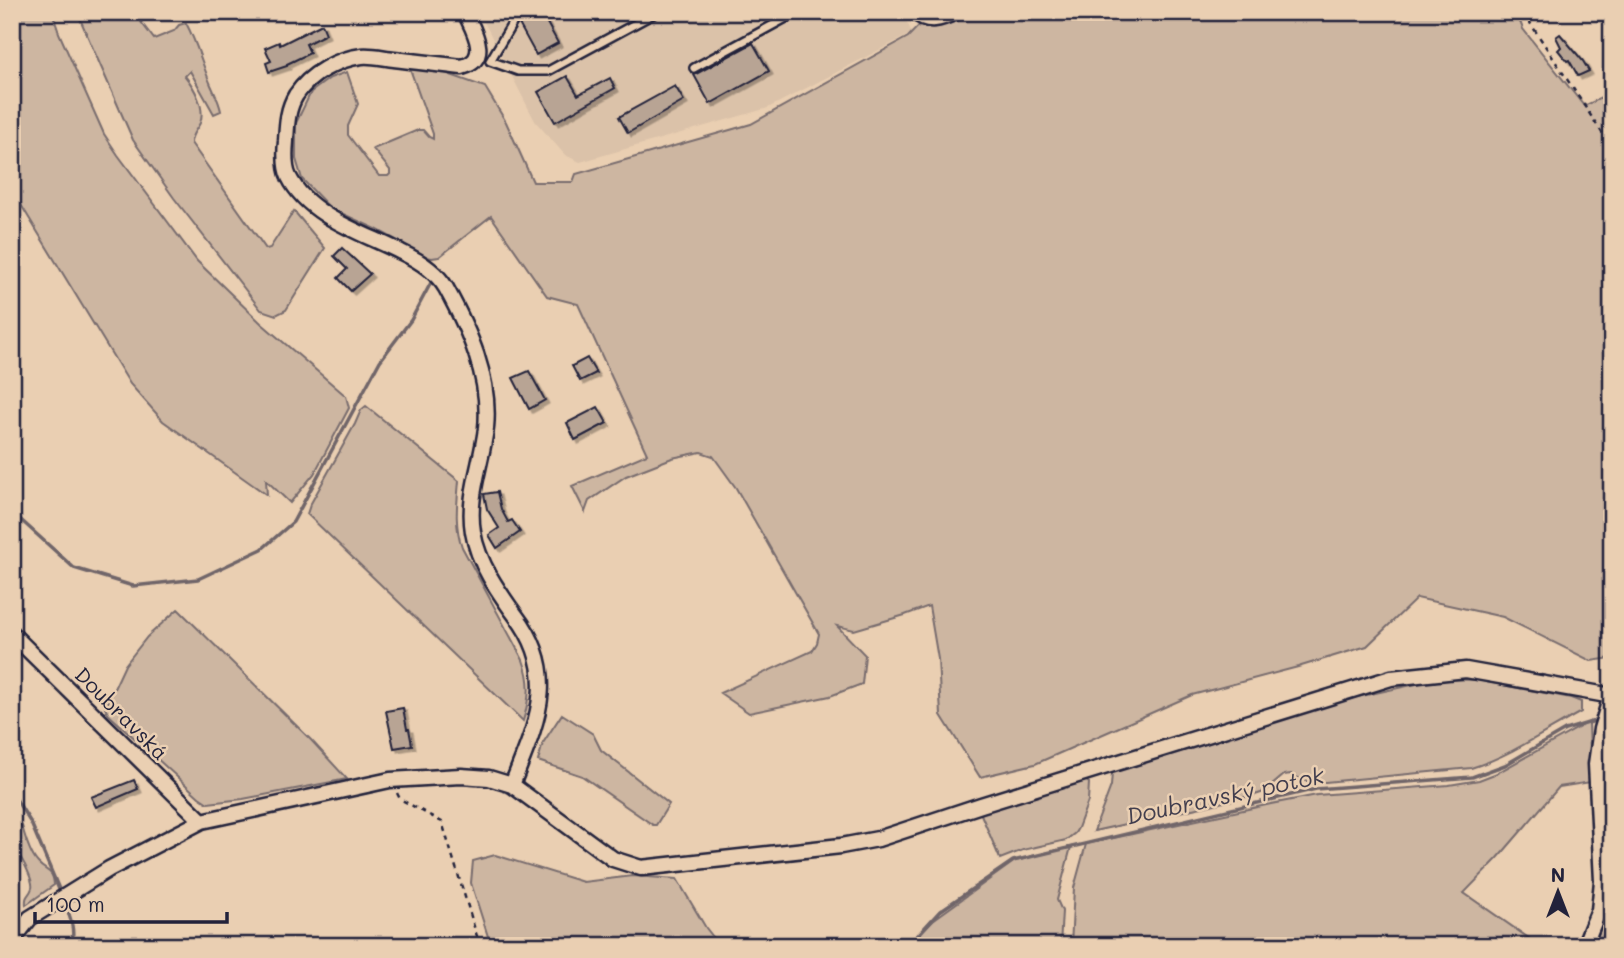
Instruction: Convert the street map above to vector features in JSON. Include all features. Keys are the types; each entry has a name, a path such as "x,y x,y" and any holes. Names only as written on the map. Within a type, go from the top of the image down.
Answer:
{"street":[{"path":"465,12 483,60 462,67 364,56 334,64 319,72 296,95 287,114 285,154 288,175 302,198 324,215 412,257 429,268 444,284 474,349 487,399 486,429 472,492 471,512 477,551 524,626 540,664 542,692 537,717 512,785"},
{"path":"915,12 921,18 930,20 944,18 956,12"},
{"name":"Doubravská","path":"12,634 202,821"},
{"path":"12,940 30,918 109,870 202,821 390,780 461,776 489,778 512,785 613,859 640,868 801,851 878,839 1391,678 1466,670 1611,696 1601,729 1595,764 1602,881 1600,910 1584,946"}],"lane":[{"path":"519,12 483,60 518,71 548,71 657,12"},
{"path":"694,68 786,18 792,12"}],"path":[{"path":"1523,12 1612,148"},
{"path":"390,780 400,799 442,822 480,946"}],"shaded area":[{"path":"12,12 52,12 104,134 197,261 261,323 346,396 349,408 314,474 290,503 266,480 267,495 163,421 130,384 12,190"},
{"path":"77,12 179,12 164,19 148,15 141,22 154,39 186,23 193,38 221,111 214,114 190,71 185,76 195,92 201,111 200,123 191,143 266,249 270,248 294,211 325,248 286,310 276,315 261,310 174,198 133,140"},
{"path":"479,12 902,12 912,33 768,108 580,162 565,155 535,121"},
{"path":"932,12 1516,12 1523,29 1584,106 1612,93 1612,658 1591,661 1503,617 1417,598 1367,646 1192,695 1035,764 980,777 941,715 938,659 929,606 854,630 837,626 865,655 862,684 830,696 749,713 720,693 812,651 819,634 736,488 713,456 701,452 672,458 626,476 589,501 585,512 572,486 647,454 578,304 547,296 491,216 439,257 427,257 330,208 302,179 296,159 296,123 311,92 330,78 347,72 358,104 348,126 348,135 379,176 388,176 390,170 373,149 418,130 423,130 433,139 409,66 445,73 485,87 506,122 533,182 573,182 576,174 751,124 908,37"},
{"path":"366,406 459,481 459,539 526,668 529,690 523,721 307,514 361,410"},
{"path":"178,609 347,779 208,803 108,714 105,708 125,665 147,637"},
{"path":"1439,679 1477,680 1571,698 1581,702 1581,712 1514,750 1471,768 1315,783 1291,774 1284,775 1264,792 1255,795 1094,831 1116,767 1298,710"},
{"path":"562,714 593,734 601,750 669,804 656,825 582,776 538,761 543,743"},
{"path":"1589,722 1591,782 1559,787 1464,893 1540,946 1071,946 1074,888 1086,844 1317,795 1449,785 1479,780 1497,773"},
{"path":"1612,725 1612,847 1606,851 1606,731"},
{"path":"1084,779 1089,783 1088,801 1075,833 1066,840 1023,850 1000,859 980,812"},
{"path":"22,826 33,855 51,874 54,885 26,905 32,888 31,881 20,857 12,853 12,827"},
{"path":"1071,847 1057,900 1062,911 1060,946 907,946 933,920 1015,861"},
{"path":"495,855 583,882 633,876 677,879 720,946 491,946 471,883 473,861"},
{"path":"1606,869 1612,872 1612,946 1593,946 1601,928 1605,908"}],"building":[{"path":"541,12 558,43 536,55 519,24"},
{"path":"322,24 326,34 306,44 310,53 287,66 269,72 266,63 271,61 265,48 279,42 280,45"},
{"path":"1560,34 1589,71 1578,76 1569,60 1558,50 1561,47 1556,37"},
{"path":"753,43 769,71 710,104 694,75"},
{"path":"567,76 578,95 610,78 615,88 555,122 538,92"},
{"path":"675,86 684,101 628,133 619,117"},
{"path":"342,248 370,274 351,291 338,278 347,269 334,256"},
{"path":"587,358 596,373 580,381 572,366"},
{"path":"529,371 545,400 529,409 513,378"},
{"path":"598,407 607,423 575,440 567,423"},
{"path":"497,492 508,522 512,520 520,532 497,548 489,535 499,528 487,509 484,494"},
{"path":"403,708 412,745 394,748 386,711"},
{"path":"134,780 138,789 96,807 91,797"}],"waterway":[{"path":"12,512 74,568 133,586 198,579 262,549 293,522 380,361 411,320 434,277"},
{"name":"Doubravský potok","path":"908,946 940,911 1013,861 1316,789 1472,777 1505,765 1565,730 1598,720"},
{"path":"12,793 31,823 61,894"},
{"path":"64,901 73,929 71,946"}]}
